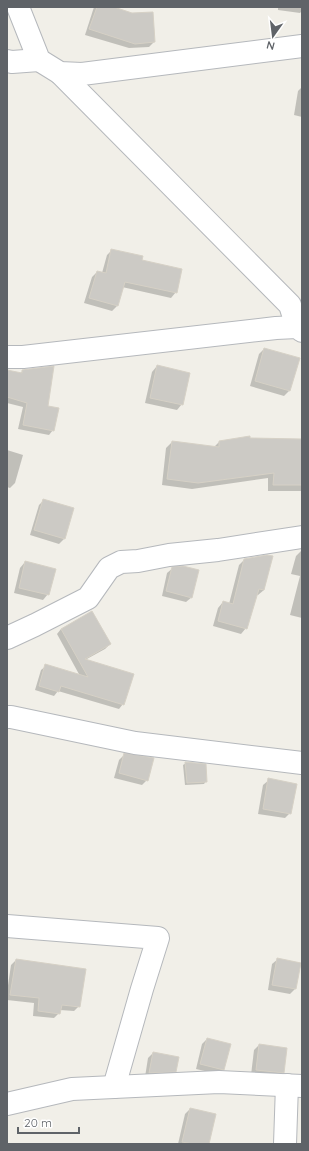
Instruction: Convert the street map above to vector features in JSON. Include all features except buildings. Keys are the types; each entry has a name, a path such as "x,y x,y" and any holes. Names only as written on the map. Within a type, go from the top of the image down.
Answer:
{"street":[{"path":"7,357 23,357 276,328 299,329 290,305 60,73 40,60 18,7"},
{"path":"60,73 82,74 302,46"},
{"path":"7,61 40,60"},
{"path":"7,638 88,598 109,568 121,562 218,550 302,537"},
{"path":"7,717 135,743 302,763"},
{"path":"7,926 158,938 114,1087"},
{"path":"7,1104 72,1089 219,1082 294,1085 284,1144"}]}
